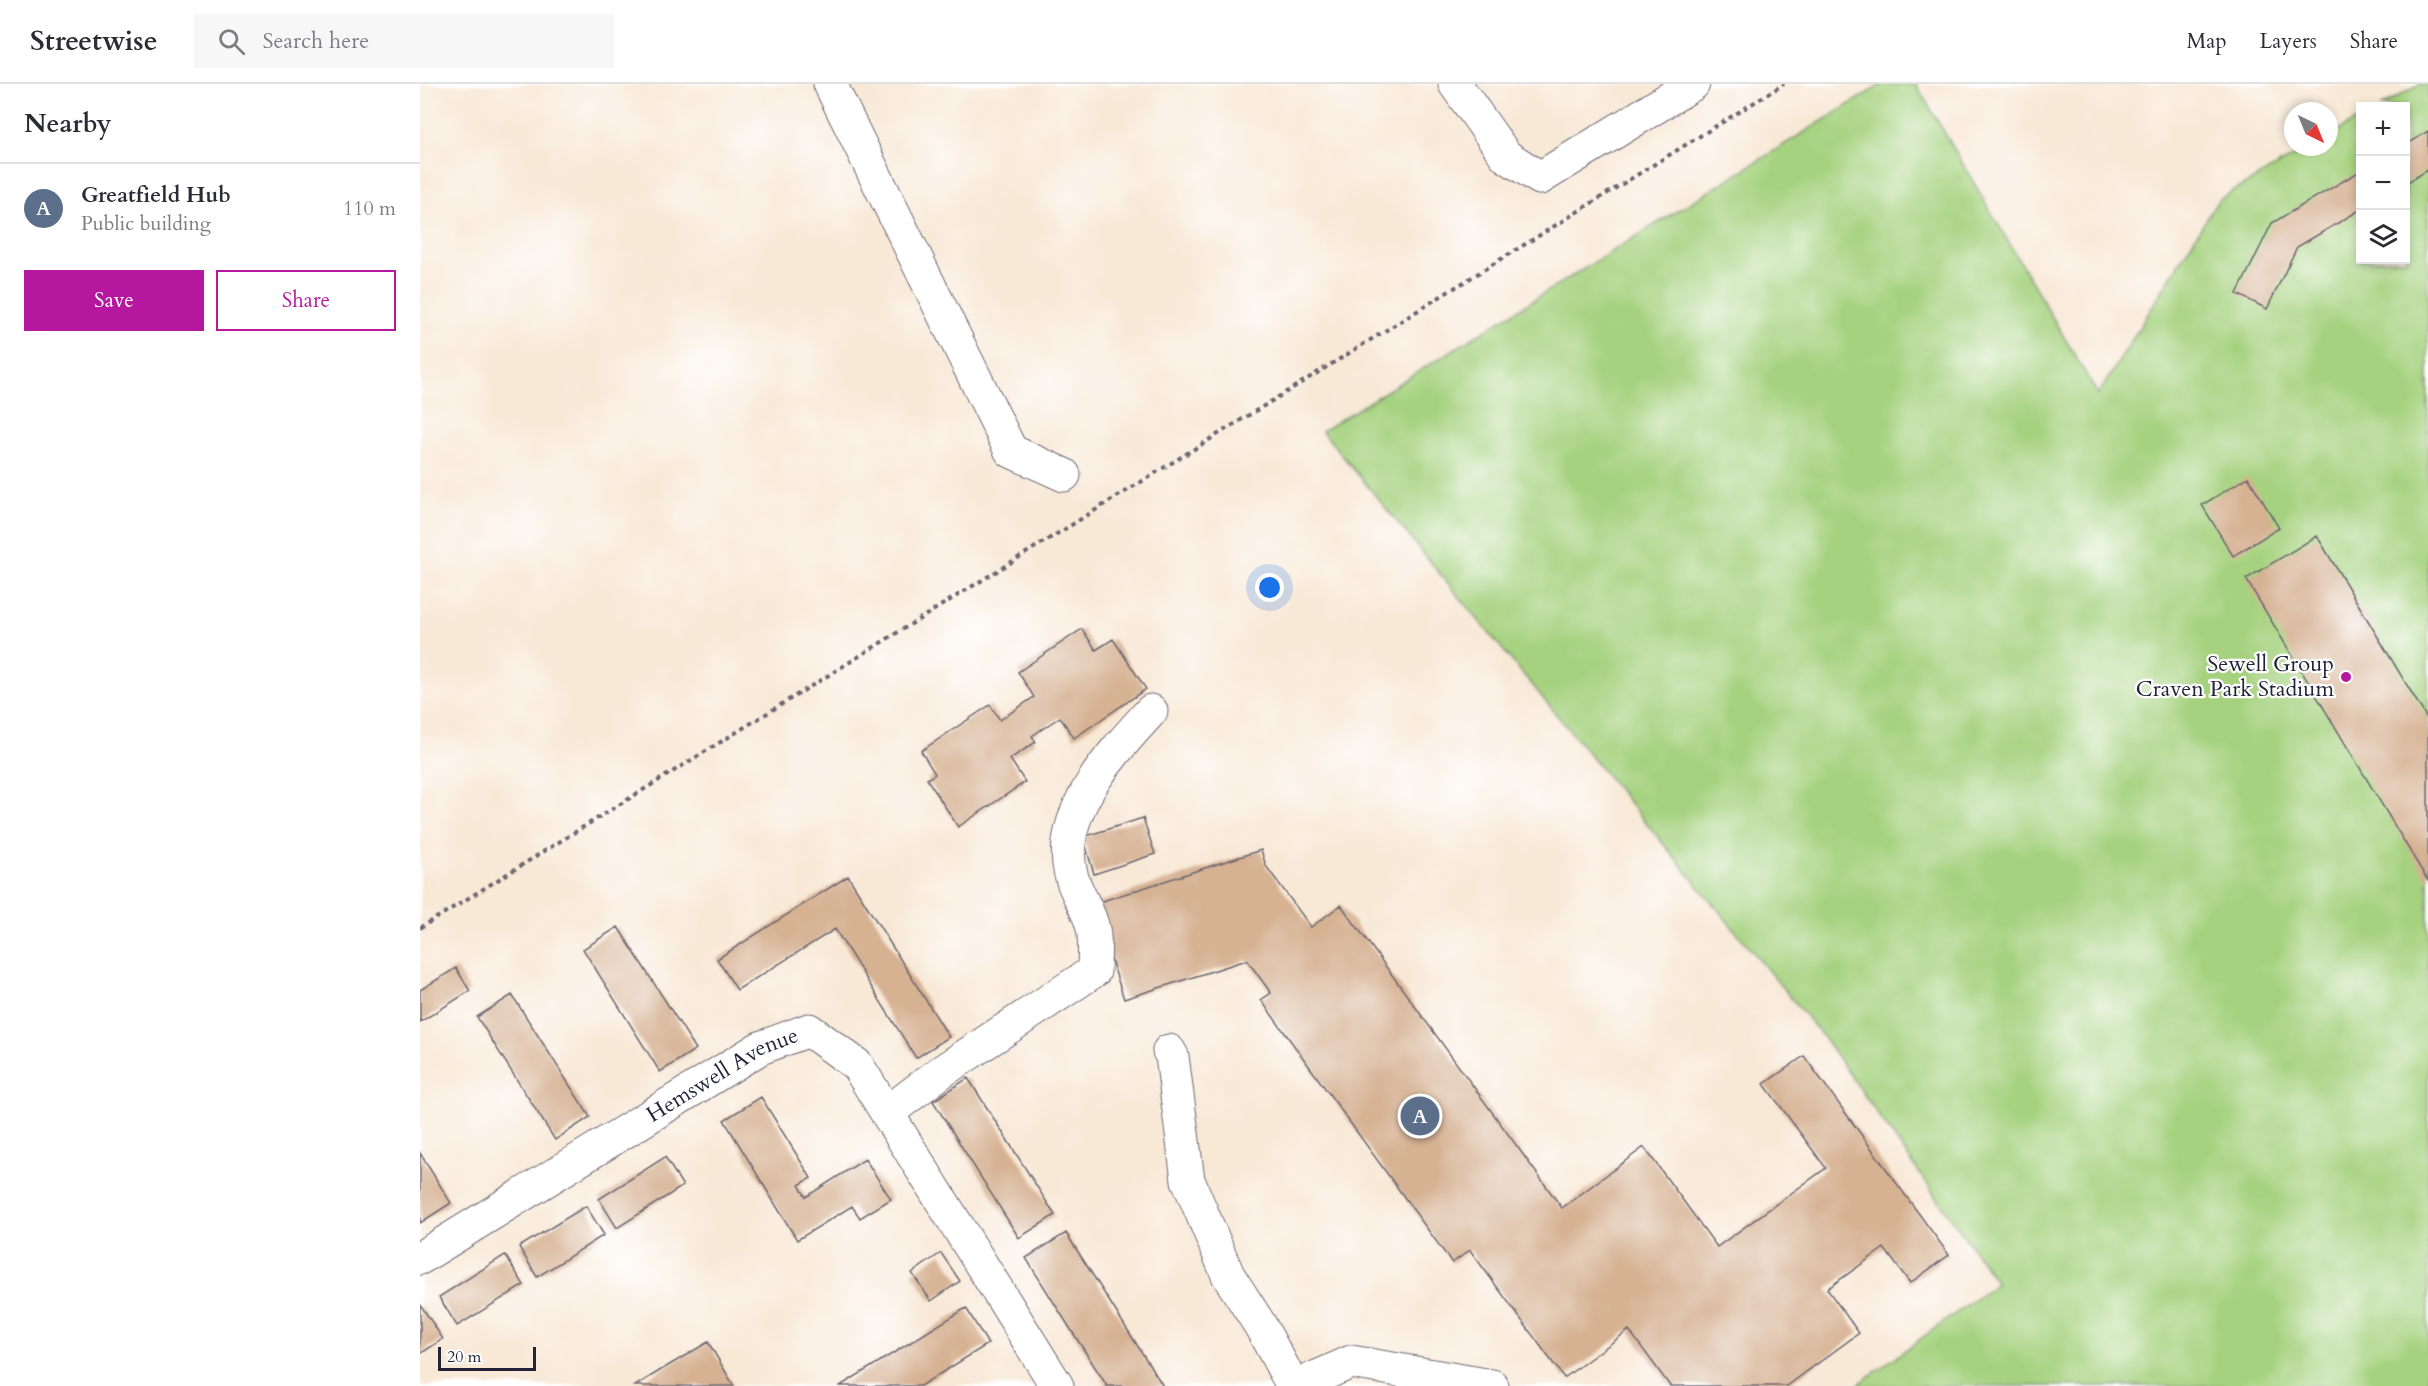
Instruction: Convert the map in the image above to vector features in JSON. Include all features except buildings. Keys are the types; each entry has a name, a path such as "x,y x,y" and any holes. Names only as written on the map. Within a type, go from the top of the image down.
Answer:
{"street":[{"path":"830,84 1011,452 1064,475"},
{"path":"1455,84 1506,156 1540,178 1693,84"},
{"path":"887,1113 941,1072 1094,971 1094,930 1071,877 1068,835 1080,805 1108,758 1150,711"},
{"name":"Hemswell Avenue","path":"420,1258 760,1048 809,1030 857,1065 1044,1381"},
{"path":"1169,1051 1172,1056 1188,1180 1228,1275 1295,1386 1351,1362 1492,1386"}],"path":[{"path":"420,928 1784,84"}],"green space":[{"path":"1882,84 1916,84 2098,395 2218,200 2294,156 2338,156 2338,131 2356,120 2356,264 2410,264 2410,102 2388,102 2420,84 2428,84 2428,1386 1856,1386 1997,1283 1824,1038 1322,431"}],"place":[{"name":"Sewell Group Craven Park Stadium","path":"2346,677"},
{"name":"Greatfield Hub","path":"1420,1116"}]}
